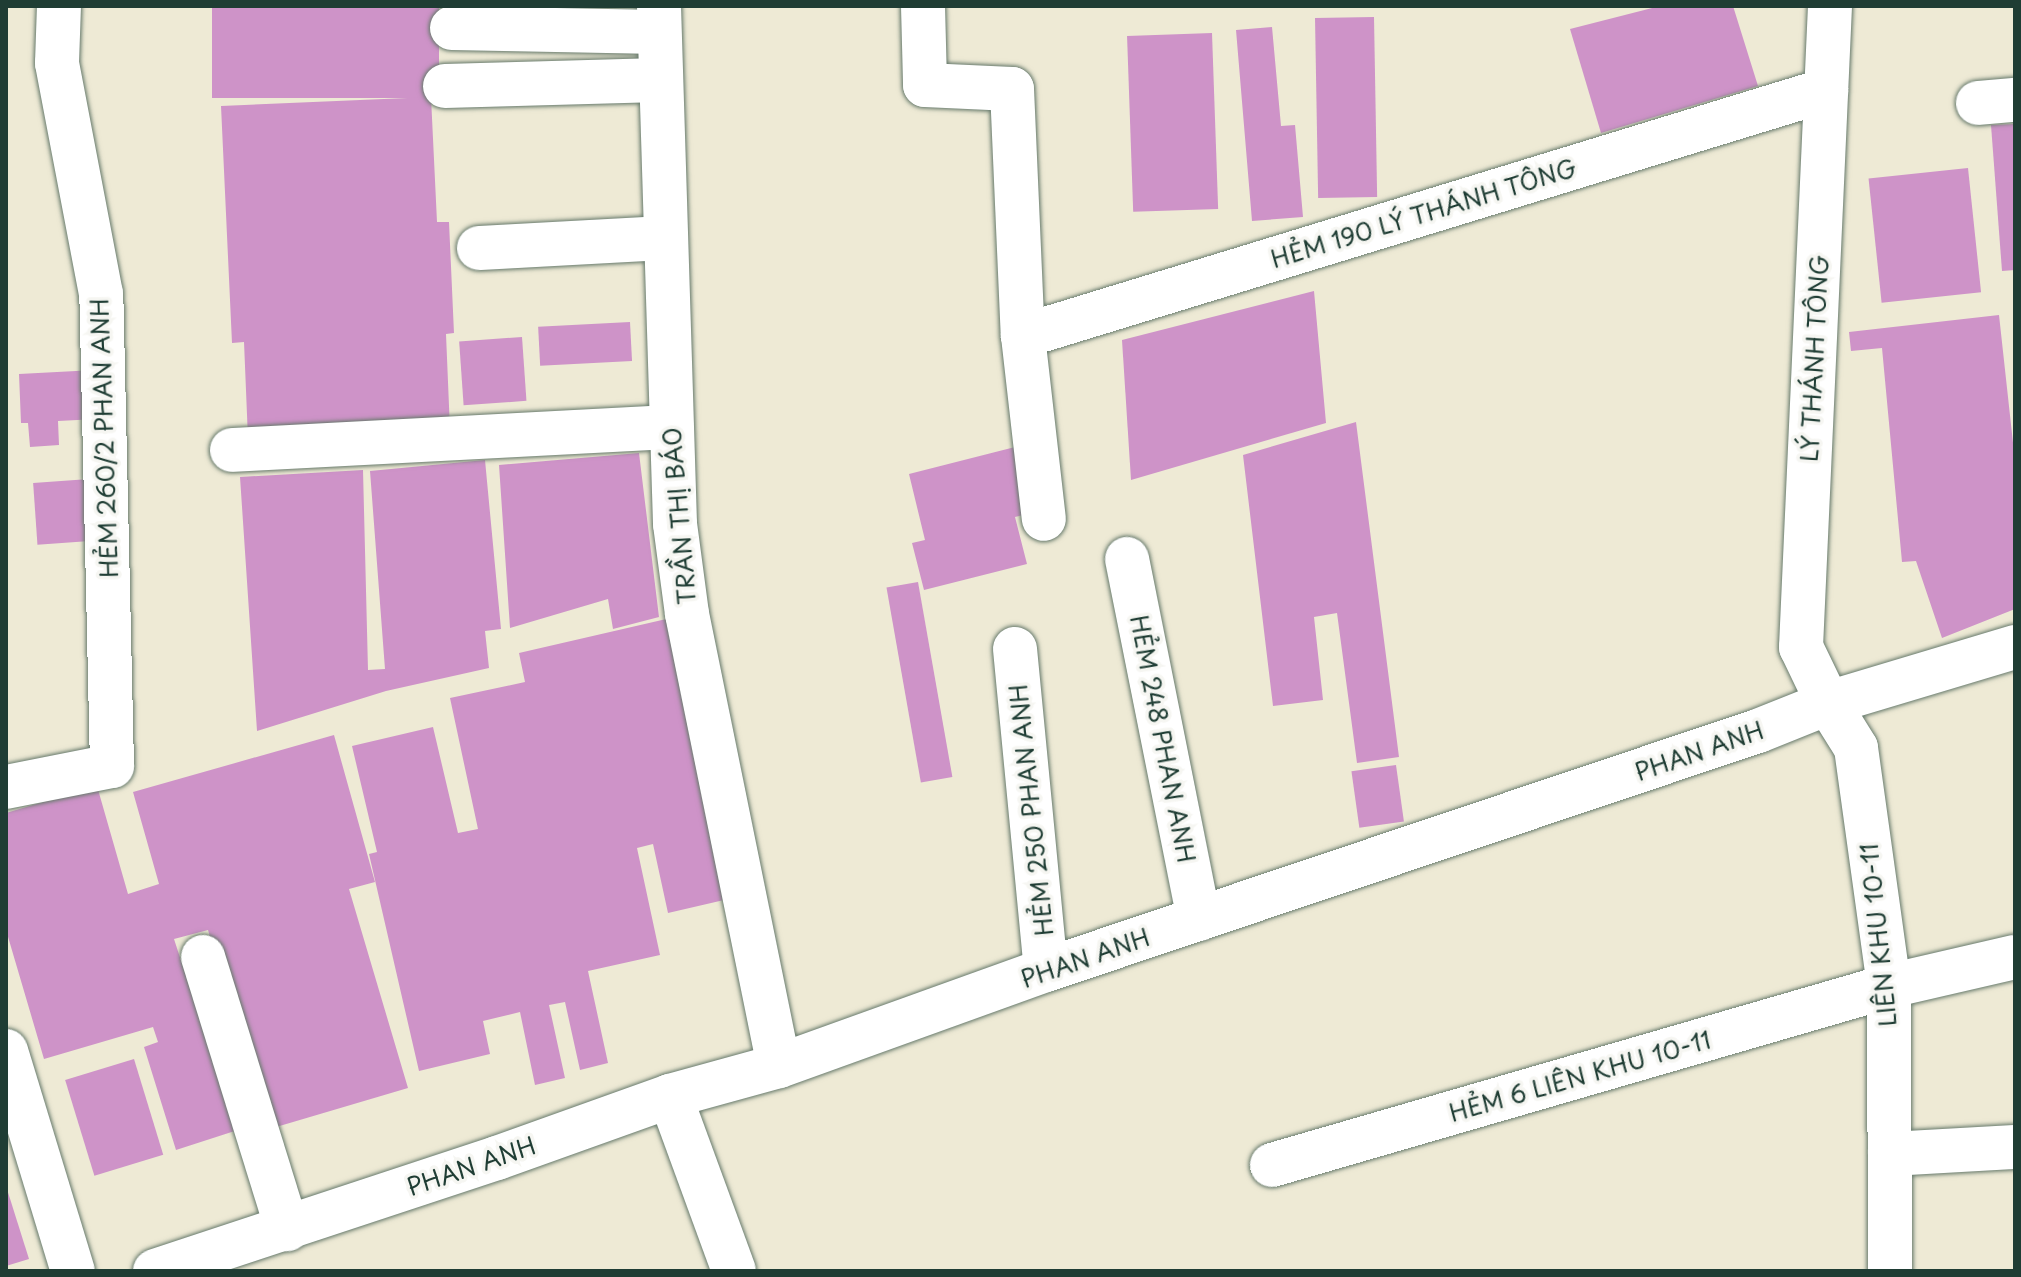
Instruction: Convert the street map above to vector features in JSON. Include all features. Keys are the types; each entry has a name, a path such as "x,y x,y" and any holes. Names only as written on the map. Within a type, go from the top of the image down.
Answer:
{"street":[{"name":"HẺM 260/2 PHAN ANH","path":"6,787 112,766 101,294 57,63 59,6"},
{"path":"923,6 925,85 1012,89 1023,336 1044,519"},
{"name":"LÝ THÁNH TÔNG","path":"1828,703 1801,647 1830,6"},
{"path":"452,28 659,19"},
{"name":"TRẦN THỊ BÁO","path":"659,19 675,524 687,614 779,1066"},
{"path":"445,86 660,80"},
{"name":"HẺM 190 LÝ THÁNH TÔNG","path":"1023,336 1826,90"},
{"path":"479,248 665,238"},
{"path":"232,450 671,427"},
{"name":"HẺM 248 PHAN ANH","path":"1127,559 1199,919"},
{"name":"PHAN ANH","path":"155,1271 287,1229 670,1096 779,1066 1046,970 1758,731 1828,703 2015,647"},
{"name":"HẺM 250 PHAN ANH","path":"1015,649 1046,970"},
{"name":"LIÊN KHU 10-11","path":"1828,703 1856,748 1889,986 1890,1271"},
{"path":"203,957 287,1229"},
{"name":"HẺM 6 LIÊN KHU 10-11","path":"1272,1165 1889,986 2015,957"},
{"path":"6,1051 73,1271"},
{"path":"670,1096 734,1271"},
{"path":"1890,1154 2015,1147"}],"building":[{"path":"212,6 439,6 439,98 212,98"},
{"path":"1660,6 1733,6 1758,86 1601,133 1570,29"},
{"path":"1374,17 1377,197 1318,198 1315,18"},
{"path":"1272,27 1281,126 1295,125 1303,217 1252,221 1236,30"},
{"path":"1212,33 1218,209 1133,212 1127,36"},
{"path":"431,97 437,222 449,222 454,333 446,334 450,430 248,439 244,342 232,343 221,106"},
{"path":"2015,124 2015,270 2002,271 1991,125"},
{"path":"1968,168 1981,292 1882,303 1869,178"},
{"path":"1314,291 1326,423 1131,480 1122,340"},
{"path":"1999,315 2015,461 2015,609 1942,638 1916,561 1902,562 1882,348 1851,351 1849,332"},
{"path":"630,322 632,361 540,366 538,327"},
{"path":"522,337 526,401 464,405 459,341"},
{"path":"95,370 97,419 58,421 59,445 30,447 28,423 21,423 19,374"},
{"path":"1356,422 1399,757 1357,763 1337,613 1314,617 1323,700 1273,706 1243,455"},
{"path":"1023,445 1039,511 1015,517 1027,564 924,590 912,543 925,540 909,474"},
{"path":"639,453 659,617 613,629 608,599 510,628 499,465"},
{"path":"485,460 501,629 485,631 489,668 386,691 257,731 240,477 363,470 368,670 385,669 370,471"},
{"path":"89,479 93,541 37,545 33,483"},
{"path":"918,582 952,777 921,783 886,588"},
{"path":"675,617 737,897 668,913 653,844 637,848 660,955 588,971 608,1063 580,1070 565,1002 549,1005 565,1078 535,1085 520,1012 483,1021 490,1054 419,1071 369,854 377,852 352,746 433,727 458,833 478,829 450,698 525,682 519,653"},
{"path":"334,735 375,882 349,889 408,1088 266,1130 208,930 174,939 202,1025 244,1128 176,1150 144,1047 158,1042 153,1027 44,1059 6,930 6,813 97,786 128,894 159,884 133,792"},
{"path":"1396,765 1404,821 1359,828 1351,771"},
{"path":"134,1059 163,1155 94,1176 65,1080"},
{"path":"6,1186 29,1259 6,1266"}]}
